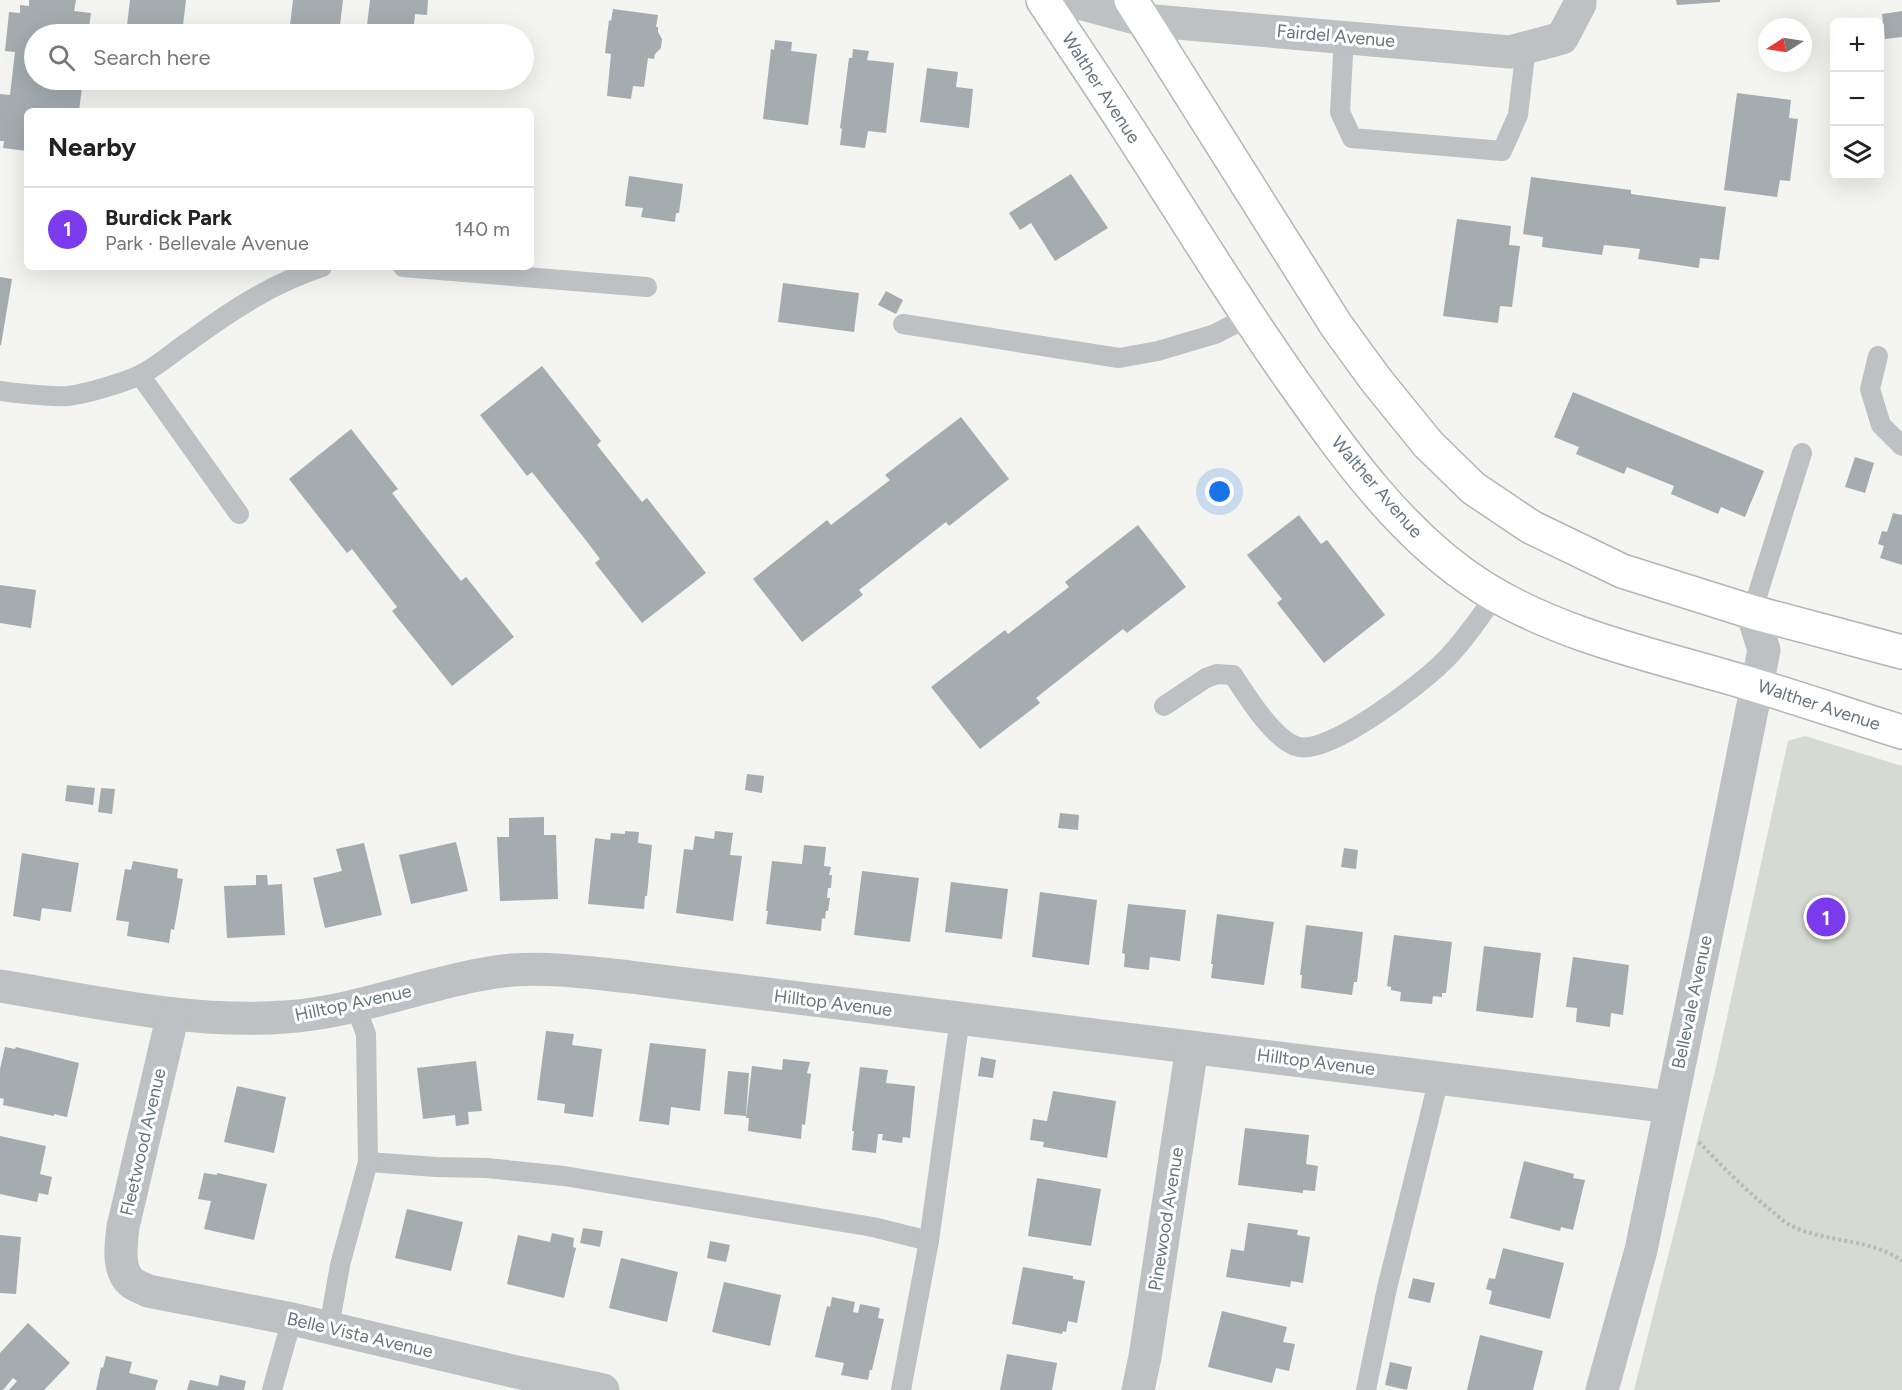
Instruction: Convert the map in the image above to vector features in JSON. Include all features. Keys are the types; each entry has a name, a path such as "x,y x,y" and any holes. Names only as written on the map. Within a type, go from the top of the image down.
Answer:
{"main road":[{"name":"Walther Avenue","path":"1043,0 1125,123 1248,317 1333,438 1393,511 1435,552 1481,586 1537,617 1611,644 1756,685 1902,732"},
{"path":"1137,10 1336,325 1428,444 1473,488 1531,527 1622,571 1752,612 1902,652"}],"street":[{"name":"Fairdel Avenue","path":"1068,0 1344,36 1510,51 1562,38 1580,0"},
{"name":"Bellevale Avenue","path":"1602,1390 1641,1250 1764,650 1752,612"},
{"name":"Hilltop Avenue","path":"0,986 173,1014 231,1018 284,1017 320,1014 467,978 512,970 562,970 1670,1107"},
{"name":"Fleetwood Avenue","path":"124,1270 121,1256 123,1227 173,1014"},
{"name":"Pinewood Avenue","path":"1138,1390 1192,1047"},
{"name":"Belle Vista Avenue","path":"124,1270 130,1282 148,1291 292,1319 603,1390"}],"lane":[{"path":"1344,36 1340,111 1352,138 1502,151 1518,115 1526,47"},
{"path":"0,391 24,395 69,396 121,383 140,375 231,311 270,288 312,270"},
{"path":"440,270 647,287"},
{"path":"903,324 1119,357 1158,351 1215,334 1248,317"},
{"path":"1878,356 1870,388 1881,425 1902,446"},
{"path":"140,375 239,514"},
{"path":"1752,612 1802,453"},
{"path":"1164,706 1206,678 1217,674 1233,675 1259,715 1284,738 1298,747 1310,748 1325,743 1340,737 1371,718 1442,664 1496,595"},
{"path":"329,1328 340,1265 368,1162 366,1034 355,1005"},
{"path":"901,1390 929,1241 960,1018"},
{"path":"1366,1390 1387,1288 1439,1078"},
{"path":"368,1162 487,1168 564,1176 873,1227 929,1241"},
{"path":"272,1390 292,1319"}],"path":[{"path":"1693,1135 1758,1200 1790,1226 1812,1234 1870,1247 1902,1261"}],"shaded area":[{"path":"1805,736 1902,766 1902,1390 1634,1390 1716,1067 1788,741"}],"building":[{"path":"29,0 76,0 74,11 91,13 89,24 24,24 24,90 82,90 79,108 24,108 24,151 3,148 4,141 0,141 0,94 10,95 15,52 5,51 9,12 20,13 20,5 29,6"},
{"path":"130,0 186,0 183,24 127,24"},
{"path":"293,0 343,0 340,24 290,24"},
{"path":"370,0 428,0 427,15 415,14 414,24 367,24"},
{"path":"1676,0 1720,0 1720,2 1677,5"},
{"path":"613,9 658,15 656,27 662,39 661,48 655,54 654,59 648,58 644,87 633,86 631,99 607,96 611,54 605,53 609,20 611,21"},
{"path":"1902,11 1902,37 1885,39 1882,14"},
{"path":"775,40 792,42 791,51 817,54 808,125 763,119 771,49 774,50"},
{"path":"853,49 869,51 867,60 894,63 886,133 868,131 865,148 840,145 849,58 852,58"},
{"path":"927,68 958,72 956,87 973,89 969,128 920,122"},
{"path":"1737,93 1791,100 1789,118 1798,119 1790,181 1780,180 1777,197 1724,190"},
{"path":"1071,174 1108,228 1055,261 1031,223 1020,230 1009,213"},
{"path":"629,176 683,184 679,213 676,213 675,222 641,217 643,208 625,206"},
{"path":"1531,177 1631,190 1631,194 1726,207 1719,260 1700,258 1699,268 1638,259 1640,249 1604,245 1602,255 1542,247 1543,237 1523,234"},
{"path":"1457,219 1511,226 1509,245 1520,246 1512,307 1500,306 1498,323 1443,316"},
{"path":"0,277 12,279 1,345 0,345"},
{"path":"783,283 859,293 854,332 778,322"},
{"path":"886,291 903,300 896,314 878,305"},
{"path":"542,366 601,441 597,445 642,502 647,498 706,573 642,623 595,563 600,559 588,543 532,472 527,476 480,415"},
{"path":"1573,392 1764,471 1745,517 1721,507 1718,514 1671,494 1674,486 1627,467 1624,474 1576,454 1579,447 1554,437"},
{"path":"961,417 1009,479 949,526 946,522 859,590 863,595 802,642 753,579 827,520 831,525 890,480 885,475"},
{"path":"351,429 398,489 392,493 426,537 461,581 466,577 514,637 452,686 392,611 397,607 352,549 347,553 289,479"},
{"path":"1855,457 1874,463 1865,493 1845,487"},
{"path":"1893,513 1902,515 1902,565 1880,558 1884,546 1878,544 1882,531 1887,532"},
{"path":"1299,515 1321,544 1327,540 1385,615 1324,663 1277,603 1282,599 1247,555"},
{"path":"1138,525 1186,587 1127,633 1123,629 1036,698 1040,703 980,749 931,687 1005,630 1008,634 1069,587 1065,582"},
{"path":"0,585 36,590 31,628 0,623"},
{"path":"747,774 764,776 762,793 745,790"},
{"path":"67,785 95,788 93,805 65,801"},
{"path":"101,788 115,789 112,814 98,812"},
{"path":"1060,813 1079,815 1078,830 1058,828"},
{"path":"544,817 544,835 556,835 558,899 500,901 497,837 509,837 509,818"},
{"path":"625,831 639,832 638,843 652,845 644,909 588,904 595,838 610,840 611,833 625,834"},
{"path":"715,831 733,833 730,855 742,856 733,921 676,913 684,849 693,850 695,836 714,839"},
{"path":"456,842 468,891 411,904 399,855"},
{"path":"364,843 382,915 325,928 313,878 342,871 336,849"},
{"path":"804,845 826,847 824,866 831,867 829,875 832,875 831,888 828,888 827,898 830,898 828,911 826,911 825,919 822,918 821,931 766,924 772,861 802,864"},
{"path":"1344,848 1358,850 1356,869 1341,867"},
{"path":"22,853 79,863 71,912 42,908 40,921 13,916"},
{"path":"133,861 178,869 177,878 183,879 174,930 171,929 169,943 127,936 129,922 116,920 125,869 131,870"},
{"path":"862,871 919,878 910,942 854,935"},
{"path":"256,875 267,875 268,885 282,884 285,935 227,938 224,886 256,885"},
{"path":"951,882 1008,889 1002,939 945,932"},
{"path":"1040,892 1097,900 1089,965 1032,957"},
{"path":"1128,904 1186,910 1180,961 1150,957 1149,970 1124,967 1125,954 1122,953"},
{"path":"1217,914 1274,922 1264,985 1211,978"},
{"path":"1306,925 1363,932 1357,982 1354,982 1352,995 1301,988 1302,975 1300,975"},
{"path":"1394,935 1452,942 1446,993 1442,993 1442,997 1433,996 1432,1004 1400,1001 1401,992 1391,990 1391,987 1387,986"},
{"path":"1484,946 1541,953 1533,1018 1476,1011"},
{"path":"1573,957 1629,965 1623,1015 1611,1013 1610,1027 1576,1022 1577,1008 1566,1007"},
{"path":"546,1031 574,1034 572,1045 602,1049 593,1117 564,1113 565,1104 537,1100"},
{"path":"650,1043 706,1049 700,1111 671,1107 669,1125 639,1121"},
{"path":"5,1047 15,1049 16,1047 79,1063 67,1117 3,1105 4,1099 0,1098 0,1069"},
{"path":"981,1057 996,1060 993,1078 978,1076"},
{"path":"783,1059 810,1062 807,1073 811,1074 805,1125 802,1124 801,1139 748,1131 749,1118 746,1118 752,1066 782,1070"},
{"path":"476,1061 482,1111 468,1112 469,1124 456,1126 455,1115 423,1119 417,1068"},
{"path":"860,1067 888,1070 886,1083 915,1086 910,1138 903,1137 902,1143 882,1140 883,1134 878,1134 876,1153 852,1150 854,1131 852,1131"},
{"path":"728,1071 749,1073 746,1116 724,1114"},
{"path":"237,1086 286,1097 274,1153 224,1142"},
{"path":"1053,1091 1116,1101 1107,1158 1043,1147 1044,1142 1030,1140 1033,1119 1047,1121"},
{"path":"1245,1128 1309,1135 1306,1164 1318,1166 1315,1191 1303,1190 1303,1193 1238,1185"},
{"path":"0,1136 46,1146 40,1174 52,1177 48,1195 39,1193 37,1202 0,1194"},
{"path":"1524,1161 1574,1174 1573,1178 1585,1180 1573,1230 1561,1227 1560,1231 1510,1218"},
{"path":"204,1173 217,1175 217,1173 267,1184 254,1240 204,1229 211,1201 198,1199"},
{"path":"1037,1178 1101,1189 1091,1246 1028,1236"},
{"path":"407,1209 463,1222 451,1271 395,1258"},
{"path":"1248,1223 1298,1230 1297,1235 1310,1237 1303,1283 1291,1281 1290,1287 1226,1277 1231,1249 1244,1251"},
{"path":"583,1228 603,1231 600,1247 580,1243"},
{"path":"552,1233 574,1238 573,1247 576,1248 564,1298 507,1284 518,1235 550,1242"},
{"path":"0,1235 21,1237 16,1294 0,1293"},
{"path":"710,1241 730,1245 726,1262 707,1258"},
{"path":"1503,1248 1564,1263 1550,1319 1489,1304 1492,1291 1486,1289 1489,1278 1495,1279"},
{"path":"621,1258 678,1272 667,1322 609,1308"},
{"path":"1023,1267 1073,1276 1073,1279 1085,1281 1077,1323 1068,1321 1066,1332 1063,1331 1062,1334 1012,1324"},
{"path":"1413,1278 1435,1283 1430,1303 1408,1298"},
{"path":"724,1282 781,1295 770,1346 712,1332"},
{"path":"832,1297 855,1302 853,1312 858,1313 860,1304 880,1308 878,1318 884,1319 868,1380 841,1375 844,1363 815,1357 827,1306 830,1307"},
{"path":"1222,1311 1287,1327 1283,1342 1295,1344 1289,1371 1276,1368 1272,1383 1208,1367"},
{"path":"28,1323 70,1363 44,1390 9,1390 17,1381 13,1378 3,1390 0,1390 0,1353"},
{"path":"1480,1335 1543,1351 1533,1390 1467,1390"},
{"path":"1007,1354 1057,1363 1052,1390 1000,1390"},
{"path":"106,1356 132,1362 129,1373 158,1380 155,1390 96,1390"},
{"path":"1390,1362 1412,1367 1407,1390 1385,1385"},
{"path":"220,1375 246,1381 244,1390 187,1390 190,1380 218,1386"}],"place":[{"name":"Burdick Park","path":"1826,917"}]}
